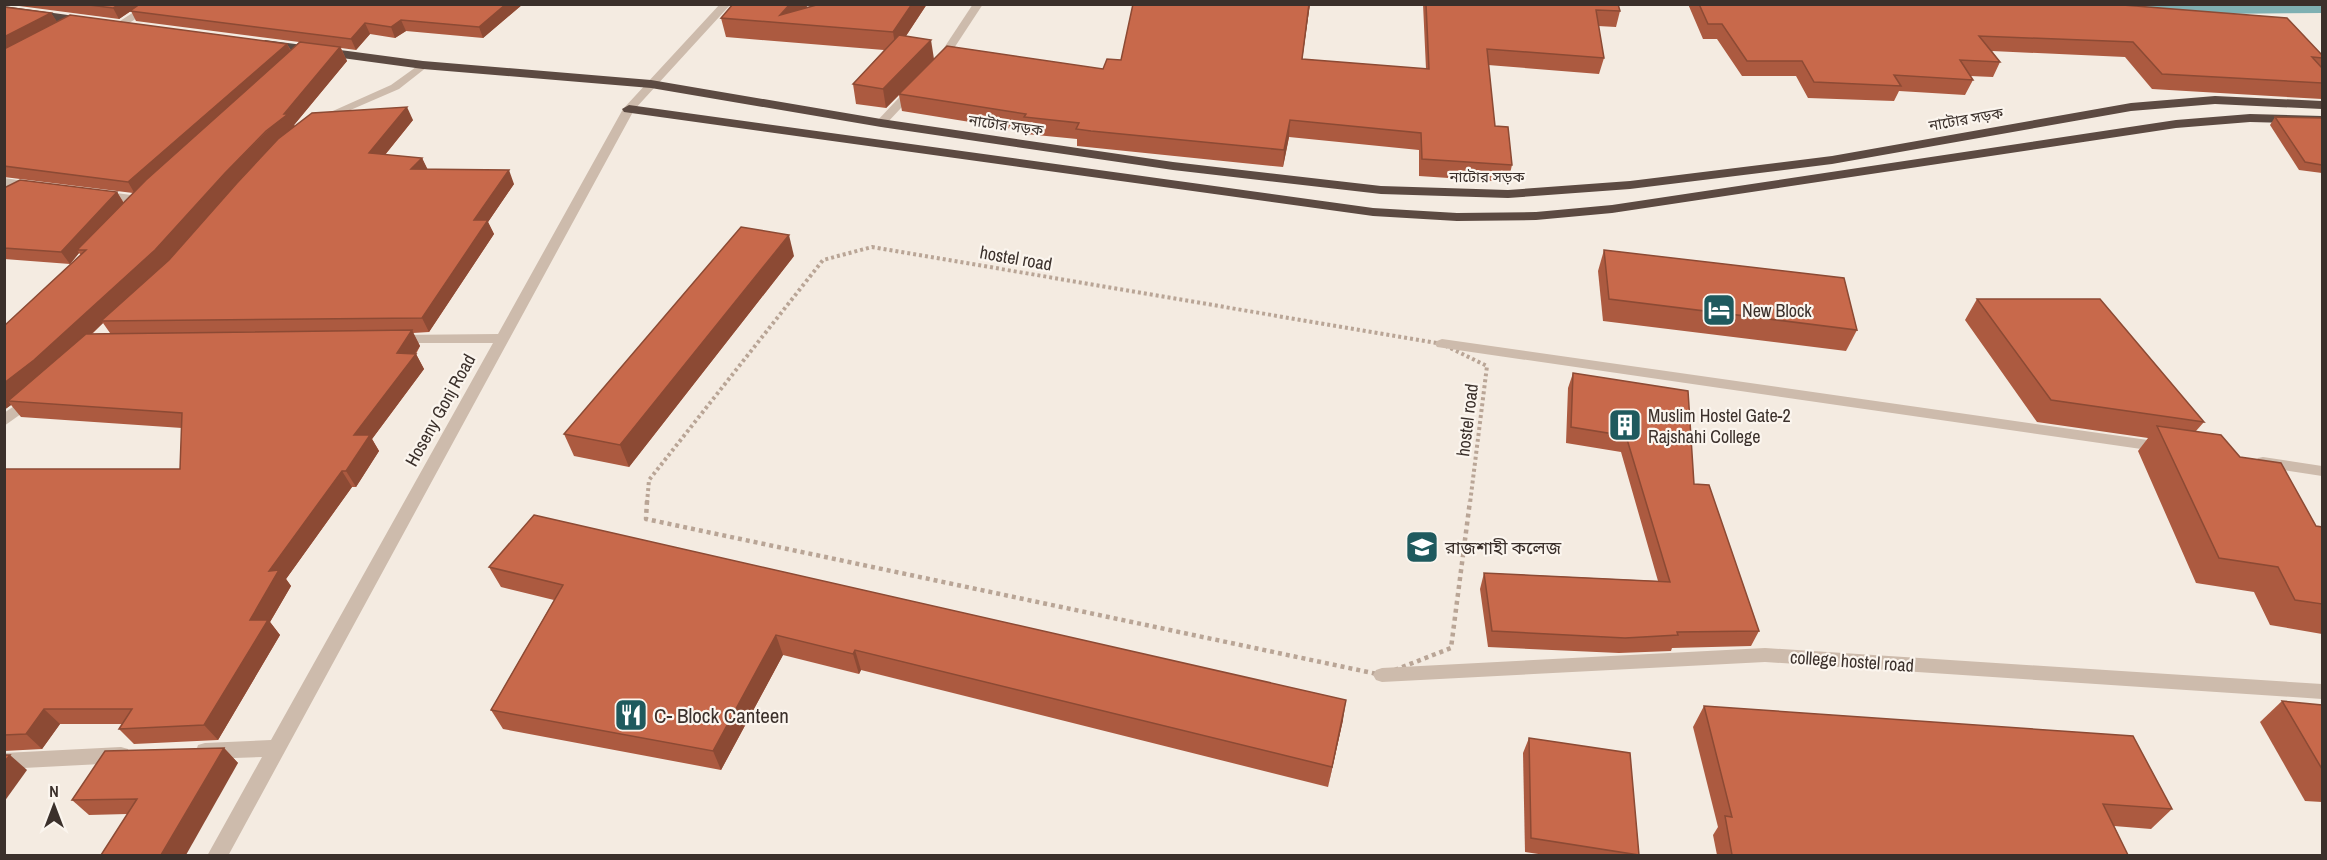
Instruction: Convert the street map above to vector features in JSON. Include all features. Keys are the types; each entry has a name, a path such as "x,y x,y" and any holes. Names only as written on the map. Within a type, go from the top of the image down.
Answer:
{"highway":[{"path":"4,10 142,28"},
{"name":"নাটোর সড়ক","path":"247,42 423,64 651,84 880,123 1196,169 1381,190 1508,194 1630,185 1832,159 2131,107 2215,100 2322,105"},
{"path":"629,109 1373,212 1457,217 1536,216 1612,209 2176,124 2250,118 2322,120"}],"street":[{"path":"108,24 154,4"},
{"name":"Hoseny Gonj Road","path":"217,855 629,109 726,4"},
{"path":"880,123 941,61 978,4"},
{"path":"57,30 75,20"},
{"path":"288,64 305,49"},
{"path":"311,123 395,87 423,64"},
{"path":"4,182 49,188"},
{"path":"4,198 26,185"},
{"path":"83,193 136,204 152,189"},
{"path":"386,339 502,338"},
{"path":"1442,344 2181,450"},
{"path":"4,421 37,394"},
{"path":"2252,460 2322,471"},
{"name":"college hostel road","path":"1382,675 1765,655 2322,692"},
{"path":"182,752 276,748"},
{"path":"4,761 135,754"}],"path":[{"name":"hostel road","path":"872,247 1442,344 1487,366 1451,648 1382,675 646,519 649,480 823,260 872,247"}],"water":[{"path":"2322,4 2322,13 2209,14 2128,5"}],"building":[{"path":"81,4 119,4 113,8"},
{"path":"140,4 506,4 479,27 401,20 391,27 365,23 351,39 130,11"},
{"path":"733,4 790,4 780,15 820,4 912,4 893,32 721,18"},
{"path":"1133,4 1309,4 1302,59 1429,69 1426,4 1618,4 1620,11 1596,10 1604,58 1487,49 1495,126 1508,127 1512,165 1422,159 1421,133 1290,120 1284,150 1076,129 1079,123 1024,117 1026,114 899,94 947,46 1103,69 1107,59 1121,60"},
{"path":"1699,4 2110,4 2287,18 2322,55 2322,58 2312,57 2322,68 2322,83 2162,74 2133,42 1979,36 2000,62 1960,60 1973,80 1894,75 1901,86 1814,82 1802,61 1747,61 1722,24 1708,24"},
{"path":"4,7 51,13 4,37"},
{"path":"70,15 287,44 128,182 4,166 4,49"},
{"path":"899,35 931,40 883,89 853,84"},
{"path":"300,42 340,47 284,114 288,114 266,131 155,250 34,360 4,383 4,326 86,250 77,250 146,180"},
{"path":"407,107 369,153 422,158 411,169 509,170 474,220 488,220 422,318 101,321 169,260 278,139 312,113"},
{"path":"2275,117 2322,118 2322,165 2305,162"},
{"path":"20,180 117,192 61,252 4,248 4,188"},
{"path":"741,227 789,235 620,445 564,434"},
{"path":"1604,250 1844,278 1857,330 1609,299"},
{"path":"1977,299 2100,299 2204,422 2051,400"},
{"path":"412,330 397,353 416,354 354,435 370,435 346,471 342,471 269,571 279,570 250,620 268,620 204,725 119,729 132,709 44,709 26,734 4,735 4,469 180,469 182,413 8,401 86,334"},
{"path":"1573,373 1688,391 1694,484 1709,485 1759,631 1677,632 1678,635 1625,638 1492,631 1484,573 1670,582 1626,436 1571,427"},
{"path":"2157,426 2221,435 2240,457 2281,463 2316,526 2322,527 2322,604 2295,600 2278,567 2219,558"},
{"path":"534,515 1346,700 1332,767 855,650 853,654 776,635 713,751 491,710 563,585 489,567"},
{"path":"2282,701 2322,705 2322,769"},
{"path":"1704,706 2133,736 2172,809 2103,804 2128,855 1732,855 1725,816 1732,817"},
{"path":"1529,738 1630,753 1639,855 1531,838"},
{"path":"224,748 161,855 101,855 137,799 72,800 105,751"}],"place":[{"name":"New Block","path":"1719,310"},
{"name":"Muslim Hostel Gate-2 Rajshahi College","path":"1625,425"},
{"name":"রাজশাহী কলেজ","path":"1422,547"},
{"name":"C- Block Canteen","path":"631,715"}]}
